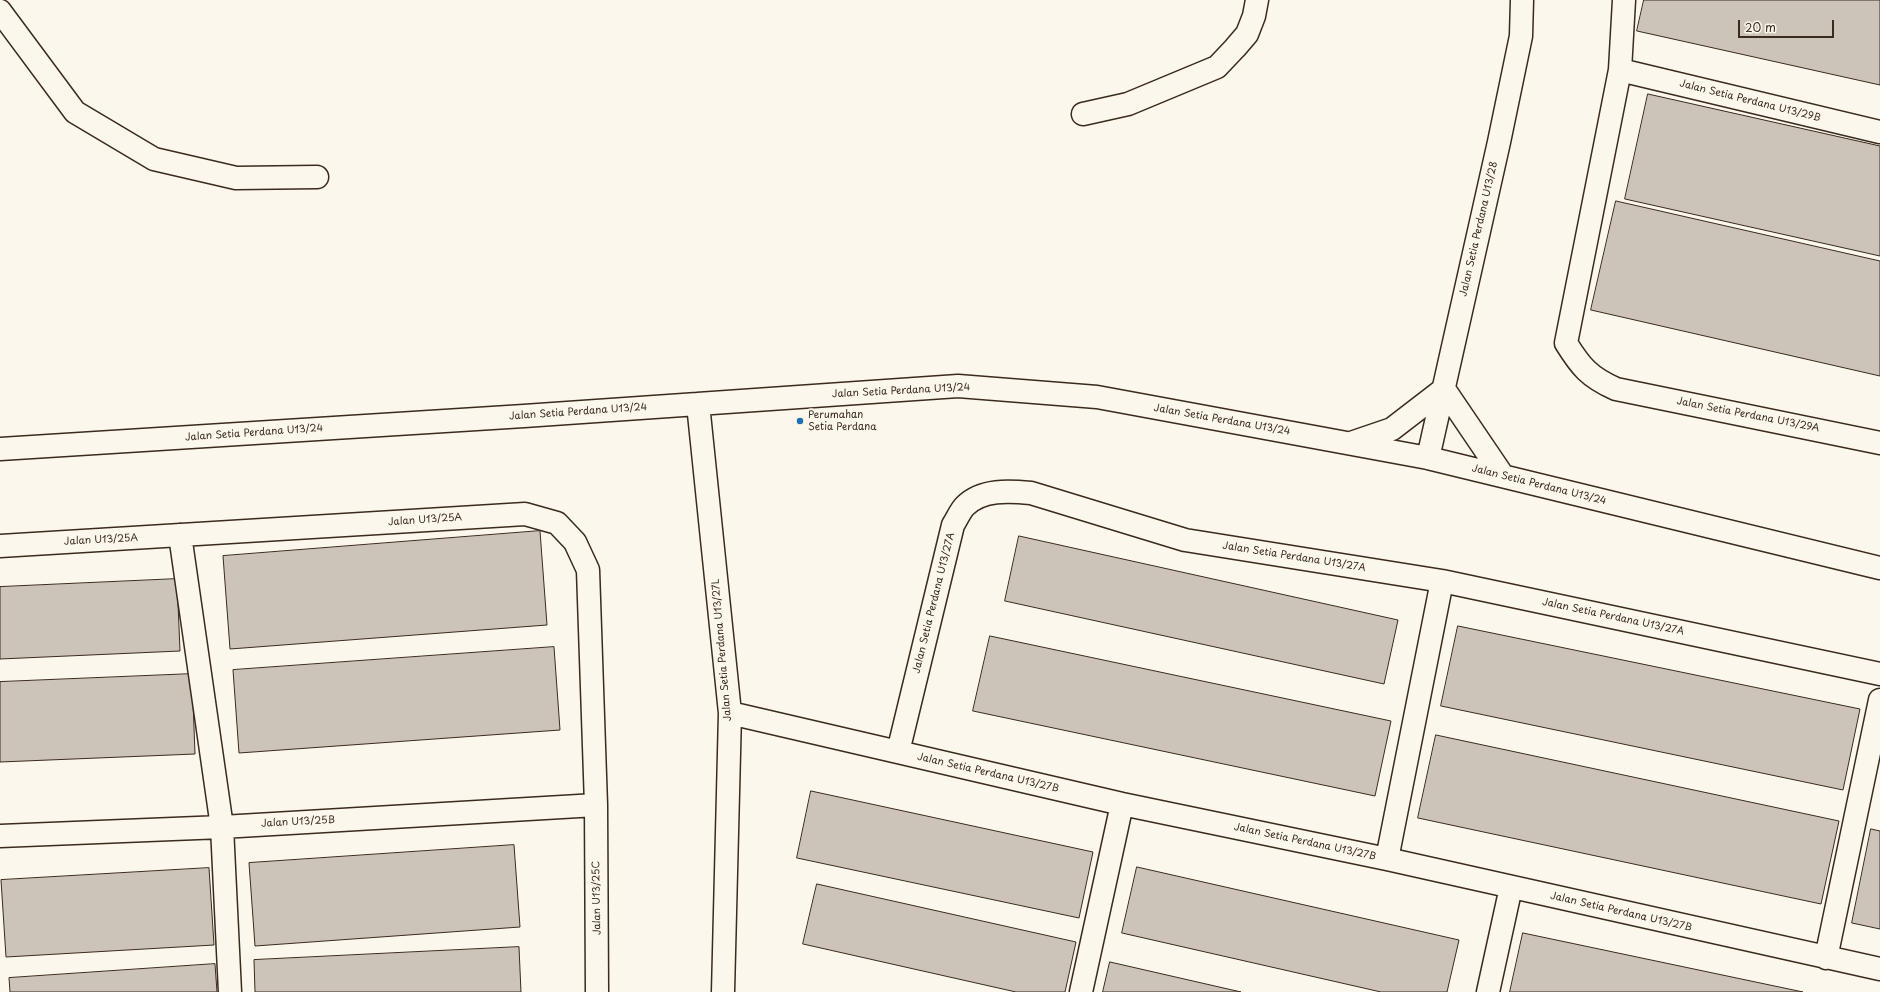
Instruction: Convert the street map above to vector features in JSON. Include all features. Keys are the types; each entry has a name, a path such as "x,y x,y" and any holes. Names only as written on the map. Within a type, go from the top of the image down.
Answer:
{"street":[{"path":"1083,114 1128,104 1217,67 1236,48 1247,34 1254,16 1257,0"},
{"name":"Jalan Setia Perdana U13/28","path":"1428,458 1499,142 1520,36 1522,0"},
{"name":"Jalan Setia Perdana U13/29A","path":"1624,0 1620,70 1566,343 1580,366 1599,381 1616,388 1880,443"},
{"path":"0,11 75,112 154,159 236,178 317,177"},
{"name":"Jalan Setia Perdana U13/29B","path":"1620,70 1880,132"},
{"name":"Jalan Setia Perdana U13/24","path":"0,449 524,416 958,386 1097,397 1428,458 1880,568"},
{"path":"1350,443 1392,429 1444,388 1503,476"},
{"name":"Jalan Setia Perdana U13/27L","path":"698,404 730,713 724,992"},
{"name":"Jalan Setia Perdana U13/27A","path":"898,752 953,525 965,506 984,495 1007,491 1031,492 1185,540 1442,581 1880,674"},
{"name":"Jalan U13/25A","path":"0,546 525,514 557,523 575,542 588,570 596,805"},
{"path":"180,535 222,827 230,992"},
{"path":"1387,860 1442,581"},
{"path":"1826,958 1880,700"},
{"name":"Jalan Setia Perdana U13/27B","path":"730,713 1122,804 1387,860 1880,969"},
{"path":"1081,992 1122,804"},
{"name":"Jalan U13/25B","path":"0,836 222,827 596,805"},
{"name":"Jalan U13/25C","path":"596,805 597,992"},
{"path":"1488,992 1511,888"}],"building":[{"path":"1644,0 1880,0 1880,85 1637,31"},
{"path":"1648,94 1880,146 1880,256 1625,199"},
{"path":"1616,201 1880,261 1880,376 1591,310"},
{"path":"540,531 547,625 230,649 223,556"},
{"path":"1019,536 1398,620 1384,684 1005,601"},
{"path":"177,579 180,651 0,659 0,587"},
{"path":"1458,626 1860,709 1843,790 1441,706"},
{"path":"990,636 1391,721 1375,796 973,711"},
{"path":"554,647 560,730 239,753 233,670"},
{"path":"192,674 195,754 0,762 0,682"},
{"path":"1436,735 1839,821 1821,904 1418,818"},
{"path":"811,791 1093,852 1079,918 797,858"},
{"path":"1871,829 1880,831 1880,929 1852,923"},
{"path":"514,845 520,927 255,946 249,863"},
{"path":"1137,867 1459,940 1447,992 1381,992 1122,933"},
{"path":"209,868 214,945 6,957 1,880"},
{"path":"817,884 1076,942 1065,992 1016,992 803,944"},
{"path":"1523,933 1803,992 1510,992"},
{"path":"519,947 521,992 255,992 254,960"},
{"path":"1110,962 1241,992 1103,992"},
{"path":"215,964 217,992 10,992 9,978"}],"place":[{"name":"Perumahan Setia Perdana","path":"800,421"}]}
